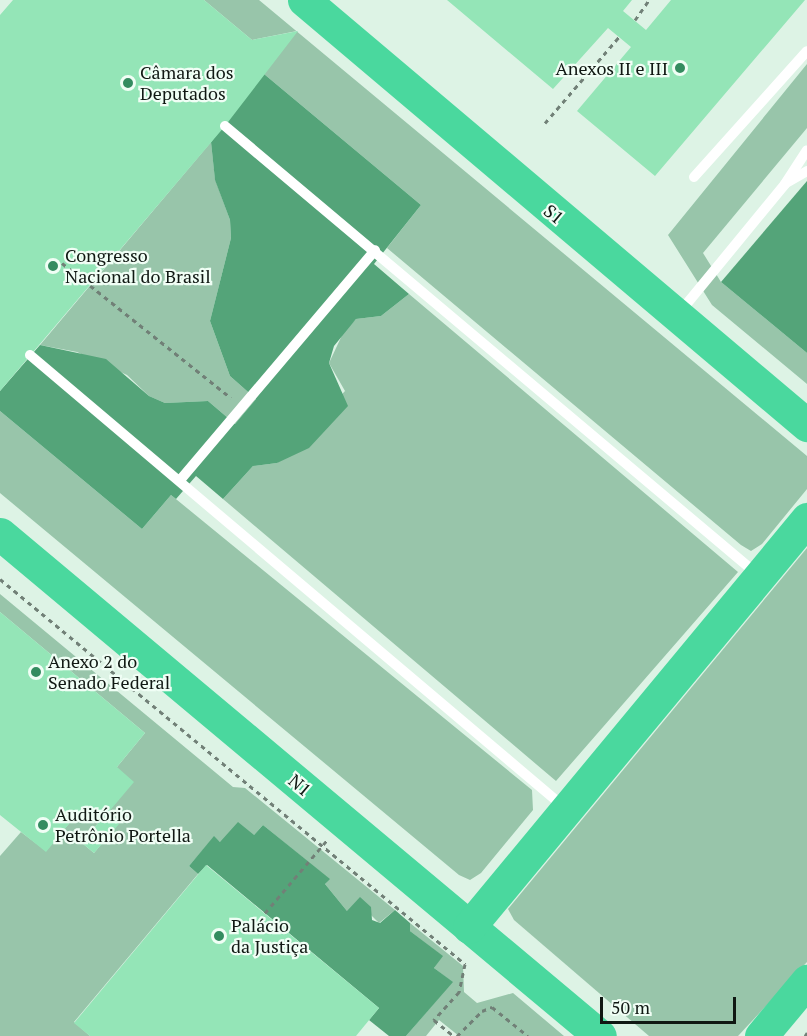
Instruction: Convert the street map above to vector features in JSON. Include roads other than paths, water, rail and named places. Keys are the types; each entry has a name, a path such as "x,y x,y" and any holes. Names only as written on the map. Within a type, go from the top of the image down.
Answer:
{"highway":[{"name":"S1","path":"304,0 807,425"},
{"path":"469,927 807,519"},
{"name":"N1","path":"0,534 600,1036"},
{"path":"761,1036 807,981"},
{"path":"789,1036 807,1014"}],"lane":[{"path":"694,177 807,51"},
{"path":"225,126 760,576"},
{"path":"676,316 785,184 807,150"},
{"path":"785,184 807,171"},
{"path":"181,479 375,250"},
{"path":"30,355 181,479 215,511 566,809"}],"place":[{"name":"Anexos II e III","path":"680,68"},
{"name":"Câmara dos Deputados","path":"128,83"},
{"name":"Congresso Nacional do Brasil","path":"53,266"},
{"name":"Anexo 2 do Senado Federal","path":"36,672"},
{"name":"Auditório Petrônio Portella","path":"43,825"},
{"name":"Palácio da Justiça","path":"219,936"}]}
